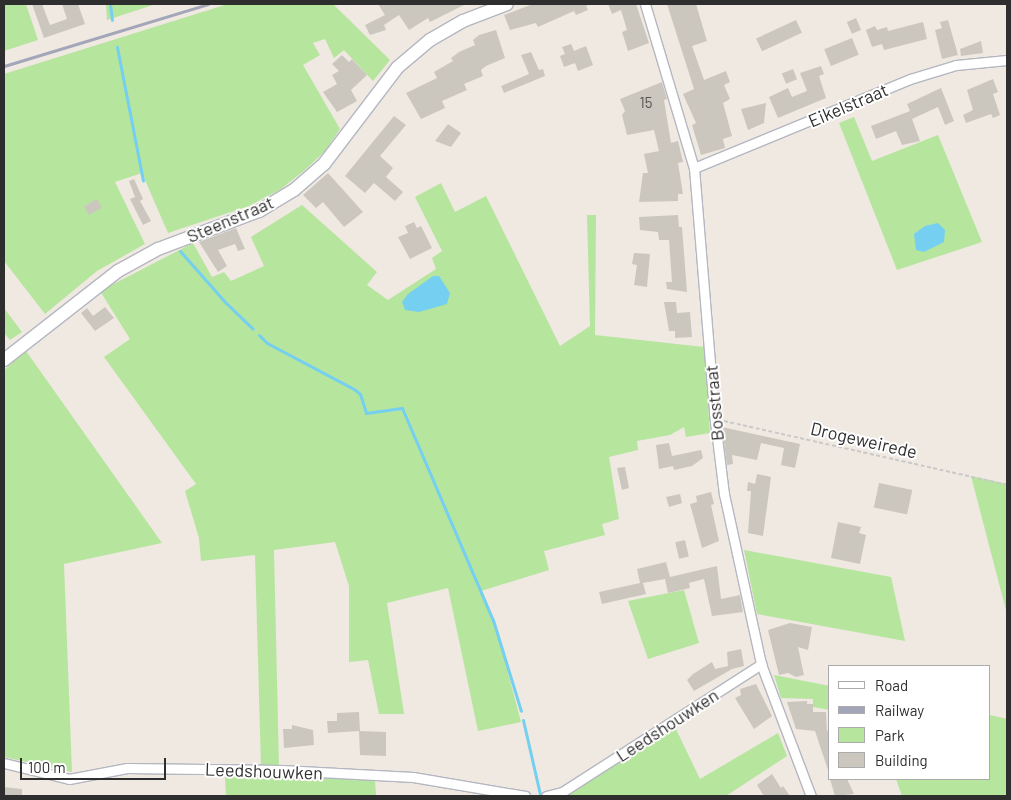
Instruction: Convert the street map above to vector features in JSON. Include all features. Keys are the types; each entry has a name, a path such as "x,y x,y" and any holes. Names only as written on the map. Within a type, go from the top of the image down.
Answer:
{"street":[{"name":"Steenstraat","path":"4,360 118,271 158,249 260,211 294,190 324,164 398,68 430,40 464,21 507,4"},
{"name":"Bosstraat","path":"645,4 694,168 714,419 724,494 761,664 811,796"},
{"name":"Eikelstraat","path":"694,168 910,79 956,65 1007,60"},
{"name":"Leedshouwken","path":"546,796 562,792 761,664"},
{"name":"Leedshouwken","path":"4,763 69,779 127,768 282,770 414,777 525,796"}],"path":[{"name":"Drogeweirede","path":"714,419 1007,485"}],"green space":[{"path":"4,4 26,4 38,40 4,51"},
{"path":"106,4 156,4 107,20"},
{"path":"228,4 333,4 390,60 373,81 344,50 334,58 325,39 313,43 320,55 303,65 340,129 325,151 306,169 281,189 249,206 168,233 142,173 115,182 145,244 97,271 45,314 4,261 4,74"},
{"path":"854,117 872,161 938,135 982,242 897,270 839,123"},
{"path":"441,183 455,212 486,196 560,346 590,326 587,215 596,215 595,335 704,347 710,433 686,437 684,427 670,435 637,441 638,450 609,457 619,519 602,524 605,535 544,551 549,570 481,591 497,631 521,722 478,731 448,588 387,603 404,714 379,714 368,660 349,662 349,586 335,542 274,550 279,767 261,766 255,555 201,561 199,538 185,491 196,484 104,357 130,339 100,291 193,243 212,277 224,272 231,281 264,266 251,237 302,205 377,272 367,285 388,300 436,269 432,258 442,251 415,197"},
{"path":"4,308 22,332 10,340 4,333"},
{"path":"26,351 162,543 64,564 72,772 4,757 4,370"},
{"path":"971,476 1007,484 1007,614"},
{"path":"744,550 891,577 905,641 757,614"},
{"path":"684,590 699,643 648,659 628,601"},
{"path":"774,675 828,686 828,710 813,707 813,699 781,698"},
{"path":"991,715 1007,719 1007,796 902,796 896,780 991,780"},
{"path":"674,725 700,779 778,733 787,756 726,796 559,796"},
{"path":"225,776 375,780 376,796 226,796"}],"water":[{"path":"938,223 945,230 944,242 924,252 916,250 914,234 925,226"},
{"path":"433,276 439,276 450,293 447,304 419,312 405,310 402,302 408,294"}],"building":[{"path":"32,4 42,4 50,25 67,19 62,4 78,4 85,24 44,38"},
{"path":"378,4 466,4 430,22 428,18 409,30 399,15 384,25 386,30 370,35 365,25 385,15"},
{"path":"533,4 591,4 586,6 588,10 576,15 574,11 538,27 536,23 510,30 504,15"},
{"path":"608,4 636,4 649,43 628,51 622,32 627,30 621,10 612,14"},
{"path":"667,4 696,4 707,41 692,46 704,80 726,71 730,82 724,85 730,99 723,103 732,136 723,139 725,148 701,155 692,125 696,123 683,94 694,89"},
{"path":"856,18 861,30 852,34 847,22"},
{"path":"796,20 802,33 762,51 756,39"},
{"path":"948,20 958,55 942,59 935,30 942,28 940,22"},
{"path":"923,22 927,39 884,50 882,44 872,47 866,30 875,26 877,30 887,27 888,31"},
{"path":"496,30 505,58 481,70 483,76 464,84 467,90 442,101 445,108 421,119 406,93 437,78 434,72 453,61 451,58 459,52 475,45 473,40 479,35"},
{"path":"852,38 859,55 831,66 824,49"},
{"path":"981,41 983,53 961,56 960,49"},
{"path":"571,44 574,51 586,46 593,65 578,71 575,63 564,67 560,56 565,54 562,47"},
{"path":"531,52 539,70 543,69 545,76 504,93 501,86 529,74 521,55"},
{"path":"342,55 349,62 352,59 367,75 351,90 357,101 337,112 323,92 337,84 332,75 339,71 332,64"},
{"path":"821,66 824,74 819,76 826,98 778,118 769,97 788,88 792,97 807,91 800,73"},
{"path":"793,69 797,79 786,84 782,73"},
{"path":"993,79 998,92 993,94 1000,115 993,118 991,114 966,123 963,115 973,110 967,90"},
{"path":"662,82 667,99 664,100 671,143 678,141 683,162 678,163 683,194 678,194 678,201 639,202 643,173 648,173 644,154 659,151 654,130 627,135 622,115 625,111 620,99"},
{"path":"941,88 954,121 945,125 938,107 912,119 920,141 902,145 896,131 876,139 871,126 910,111 907,104"},
{"path":"766,103 764,123 748,130 741,109"},
{"path":"394,116 406,125 380,156 393,168 386,177 403,192 395,201 374,183 365,193 345,176"},
{"path":"448,124 461,133 451,147 435,141"},
{"path":"328,173 363,212 344,227 323,202 316,208 303,195"},
{"path":"134,179 143,199 140,201 151,221 143,225 130,199 135,197 129,181"},
{"path":"97,199 102,208 89,215 84,206"},
{"path":"678,215 679,227 682,227 687,292 667,289 666,282 672,282 669,240 659,240 658,232 640,230 639,217"},
{"path":"414,222 417,228 421,226 432,248 410,259 398,237 408,233 405,226"},
{"path":"236,228 245,249 238,251 235,244 218,250 227,266 218,272 199,242"},
{"path":"634,253 650,254 647,287 634,285 637,265 632,264"},
{"path":"664,302 676,302 677,313 690,312 692,337 675,338 675,331 669,331"},
{"path":"105,307 114,318 95,331 81,313 87,308 93,316"},
{"path":"722,427 800,444 795,468 781,465 784,448 761,443 757,460 732,455 733,464 727,465"},
{"path":"669,443 672,456 701,450 703,458 692,466 674,470 673,466 659,469 656,445"},
{"path":"625,467 629,488 622,490 617,468"},
{"path":"757,474 771,477 763,536 748,533 751,491 747,491 748,482 755,484"},
{"path":"879,483 912,490 907,515 874,507"},
{"path":"711,492 714,504 711,505 719,541 702,548 690,504 697,502 696,496"},
{"path":"680,494 682,503 669,507 666,497"},
{"path":"838,522 861,527 859,533 866,535 860,564 831,558"},
{"path":"685,540 689,557 679,559 675,542"},
{"path":"666,562 670,577 717,566 721,599 740,595 743,612 712,616 704,579 689,583 690,588 668,593 665,579 643,583 646,594 602,604 599,592 640,583 637,569"},
{"path":"790,623 812,627 808,650 798,647 804,675 796,677 788,673 779,675 768,630"},
{"path":"741,649 744,666 732,669 694,691 687,680 693,674 712,662 715,669 728,666 727,652"},
{"path":"756,684 772,716 754,729 735,698 741,695 740,689"},
{"path":"807,701 807,704 813,704 813,712 826,712 828,770 815,731 796,729 787,702"},
{"path":"359,712 360,731 386,732 386,756 360,755 359,731 328,733 327,721 337,721 337,713"},
{"path":"292,725 313,730 314,745 284,748 283,729 292,729"},
{"path":"772,774 781,788 783,786 790,796 764,796 757,785"},
{"path":"830,780 847,780 854,794 835,796"},
{"path":"4,787 22,789 22,796 4,796"}],"waterway":[{"path":"110,4 112,20"},
{"path":"117,47 143,181"},
{"path":"180,251 226,303 253,329"},
{"path":"259,335 267,343 354,389 360,394 366,413 402,408 493,620 521,711"},
{"path":"523,720 540,794"}],"railway":[{"path":"4,66 208,4"}]}
